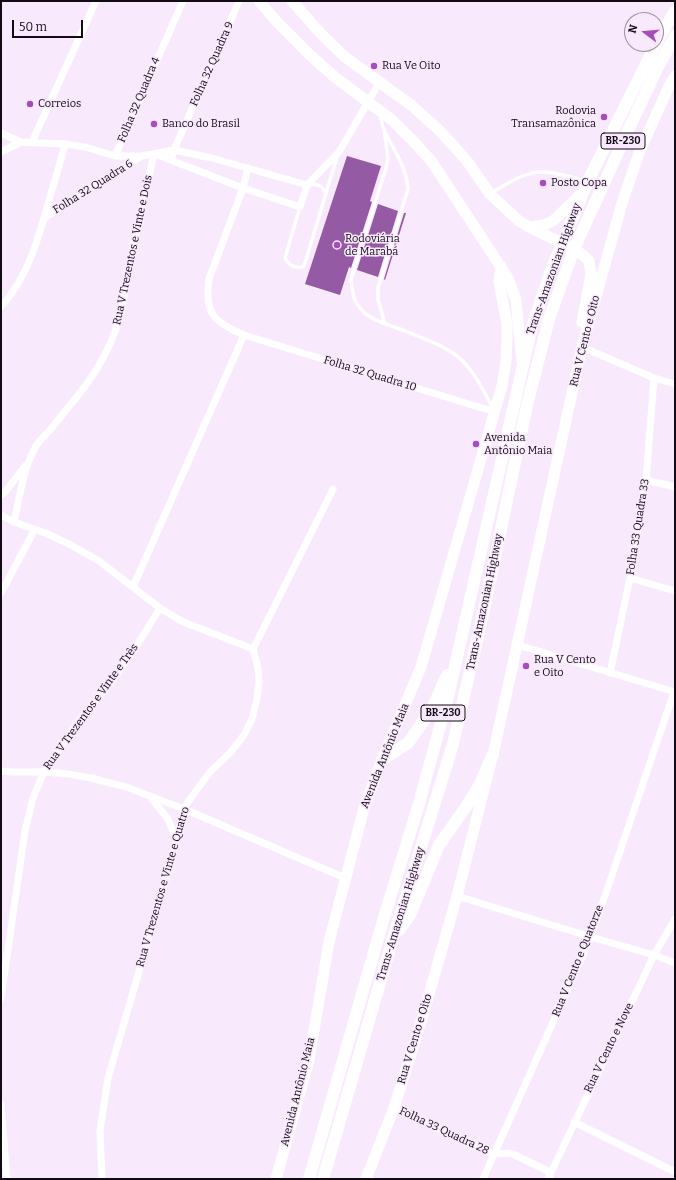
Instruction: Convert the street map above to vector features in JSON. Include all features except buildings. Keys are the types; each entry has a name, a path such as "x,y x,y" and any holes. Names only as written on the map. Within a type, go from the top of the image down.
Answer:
{"highway":[{"name":"Trans-Amazonian Highway","path":"664,30 675,11"},
{"name":"Trans-Amazonian Highway","path":"323,1179 393,938 453,744 479,632 537,363 549,318 574,249 658,67 675,36"},
{"name":"Trans-Amazonian Highway","path":"309,1179 383,921 418,807 448,696 522,364 531,330 562,243 582,193 652,52"},
{"path":"382,760 408,744 429,713 446,679 461,639"},
{"path":"393,938 410,915 439,845 466,807 480,784 493,754"}],"main road":[{"path":"259,1 277,22 311,56 336,78 392,120 432,162 508,278 516,300 522,364"},
{"path":"292,1 345,57 411,105 440,131 466,161 490,194 519,221 574,249 584,256 588,261 591,274 582,322 582,347"},
{"name":"Rua V Cento e Oito","path":"366,1179 394,1108 424,1012 457,896 493,754 518,645 582,347 622,203 639,153 675,76"},
{"path":"529,226 543,225 553,221 582,193"},
{"name":"Avenida Antônio Maia","path":"276,1179 309,1060 329,942 364,808 382,760 421,667 502,386 506,361 507,324 499,282 501,266"}],"street":[{"path":"32,142 96,1"},
{"name":"Folha 32 Quadra 4","path":"21,142 65,144 85,147 115,156 183,1"},
{"name":"Folha 32 Quadra 9","path":"172,160 174,150 239,1"},
{"path":"154,154 243,188 300,207 306,185 338,152 379,83"},
{"path":"1,132 21,142"},
{"path":"1,152 21,142"},
{"path":"1,307 13,294 23,276 36,246 65,144"},
{"path":"115,156 142,156 174,150 212,158 306,185"},
{"name":"Rua V Trezentos e Vinte e Dois","path":"1,495 5,492 27,463 37,445 80,393 111,345 125,296 126,278 154,154"},
{"name":"Folha 32 Quadra 6","path":"44,218 142,156"},
{"path":"133,587 244,335 226,327 217,320 211,312 207,294 209,279 243,188 248,168"},
{"name":"Folha 32 Quadra 10","path":"244,335 495,412"},
{"path":"582,347 654,378 675,384"},
{"name":"Folha 33 Quadra 33","path":"610,673 630,578 646,480 654,378"},
{"name":"Rua V Trezentos e Vinte e Dois","path":"14,522 27,463"},
{"path":"646,480 675,487"},
{"path":"1,514 14,522 69,544 99,562 160,608 181,621 253,649 332,489"},
{"path":"1,593 34,529"},
{"path":"630,578 675,591"},
{"name":"Rua V Trezentos e Vinte e Três","path":"1,998 25,831 33,798 44,772 77,723 110,684 134,650 160,608"},
{"path":"518,645 675,692"},
{"name":"Rua V Trezentos e Vinte e Quatro","path":"102,1179 100,1131 108,1078 174,851 184,809 210,772 235,747 244,735 252,719 257,699 259,681 258,668 253,649"},
{"name":"Rua V Cento e Quatorze","path":"483,1179 591,937 675,692"},
{"path":"1,771 44,772 91,778 126,787 184,809 345,878"},
{"path":"151,797 168,819 176,840"},
{"path":"457,896 654,955 675,963"},
{"name":"Rua V Cento e Nove","path":"549,1175 654,955 675,918"},
{"path":"1,1104 7,1179"},
{"name":"Folha 33 Quadra 28","path":"394,1108 494,1154"},
{"path":"574,1122 675,1172"},
{"path":"494,1154 510,1153 549,1175"}],"lane":[{"path":"379,110 384,129 388,158 351,279 352,288 358,307 364,314 385,324 420,337 454,354 475,375 495,412"},
{"path":"384,129 401,163 407,178 408,189 378,288 378,300 385,324"},
{"path":"300,207 285,258 287,262 297,268 303,267 326,196 338,152"},
{"path":"490,194 525,175 536,172 553,173 588,181"},
{"path":"306,185 314,183 320,185 324,189 326,196"}],"place":[{"name":"Rua Ve Oito","path":"374,66"},
{"name":"Correios","path":"30,104"},
{"name":"Rodovia Transamazônica","path":"604,117"},
{"name":"Banco do Brasil","path":"154,124"},
{"name":"Posto Copa","path":"543,183"},
{"name":"Rodoviária de Marabá","path":"337,245"},
{"name":"Avenida Antônio Maia","path":"476,444"},
{"name":"Rua V Cento e Oito","path":"526,666"}]}
